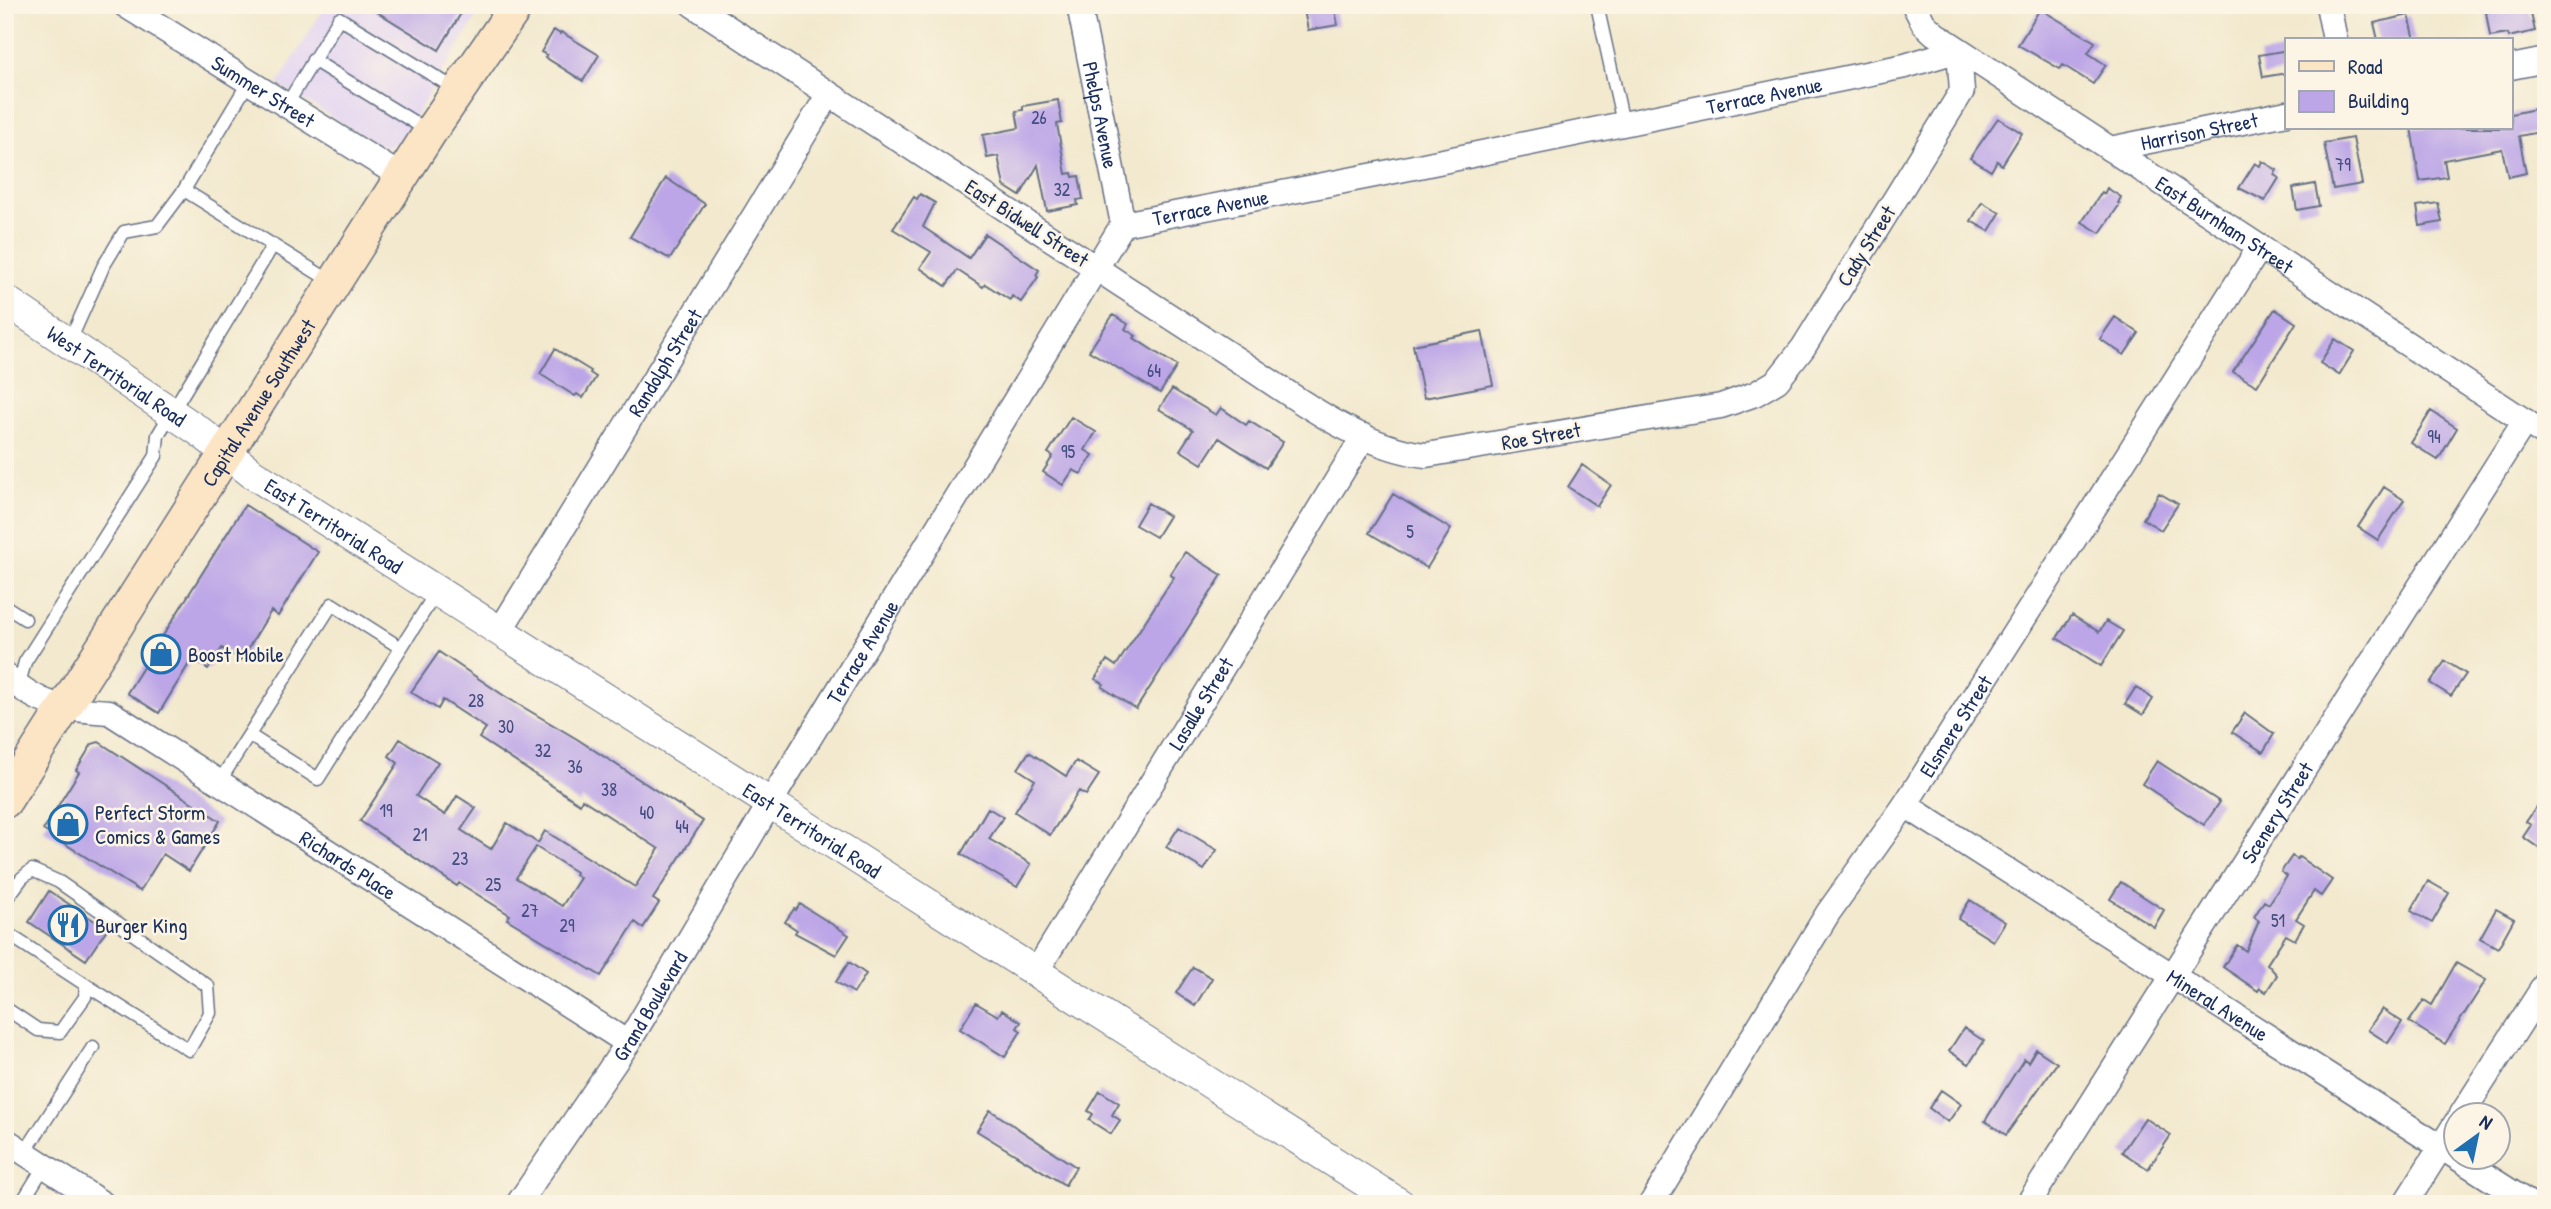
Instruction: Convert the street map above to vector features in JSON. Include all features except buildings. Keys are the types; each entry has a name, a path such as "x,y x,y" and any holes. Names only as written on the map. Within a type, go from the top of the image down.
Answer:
{"main road":[{"name":"Capital Avenue Southwest","path":"5,801 457,90 517,5"}],"street":[{"name":"Summer Street","path":"125,5 402,177"},
{"name":"East Bidwell Street","path":"692,5 1299,400 1364,436"},
{"name":"Phelps Avenue","path":"1079,5 1123,224"},
{"name":"East Burnham Street","path":"1914,5 1924,24 1935,34 2536,428"},
{"path":"2328,5 2334,38"},
{"name":"Terrace Avenue","path":"770,803 1123,224 1905,66 1959,50"},
{"name":"Cady Street","path":"1721,406 1755,394 1777,380 1803,348 1962,90 1959,50"},
{"path":"2512,67 2546,60"},
{"name":"Randolph Street","path":"500,631 829,94"},
{"name":"Harrison Street","path":"2110,149 2285,113"},
{"name":"Elsmere Street","path":"1651,1204 1828,913 1905,805 2260,247"},
{"name":"West Territorial Road","path":"5,300 199,431 227,453"},
{"name":"Roe Street","path":"1364,436 1412,453 1441,453 1721,406"},
{"name":"Scenery Street","path":"2028,1204 2173,976 2536,428"},
{"name":"Lasalle Street","path":"1036,972 1364,436"},
{"name":"East Territorial Road","path":"227,453 253,474 1399,1204"},
{"name":"Richards Place","path":"12,681 33,697 63,709 109,712 628,1043"},
{"name":"Grand Boulevard","path":"518,1204 628,1043 770,803"},
{"name":"Mineral Avenue","path":"1905,805 2530,1204"},
{"path":"2472,1100 2546,983"},
{"path":"2405,1204 2441,1147"},
{"path":"25,1152 103,1204"}],"lane":[{"path":"1597,5 1623,123"},
{"path":"286,106 339,18 457,90"},
{"path":"313,60 430,132"},
{"path":"69,343 103,267 124,232 157,226 184,190 248,83"},
{"path":"184,190 334,283"},
{"path":"12,681 156,456 158,435 274,245"},
{"path":"249,736 318,779 437,591"},
{"path":"219,782 332,604 401,648"},
{"path":"5,606 24,619"},
{"path":"5,901 22,878 32,870 59,882 140,942 208,986 210,1013 189,1050 5,932"},
{"path":"5,1008 38,1030 60,1032 85,997 86,985"},
{"path":"21,1204 25,1152 93,1047"}],"shaded area":[{"path":"326,5 484,5 401,139 387,147 374,143 278,84"}],"place":[{"name":"Boost Mobile","path":"161,654"},
{"name":"Perfect Storm Comics & Games","path":"68,824"},
{"name":"Burger King","path":"68,925"}]}
